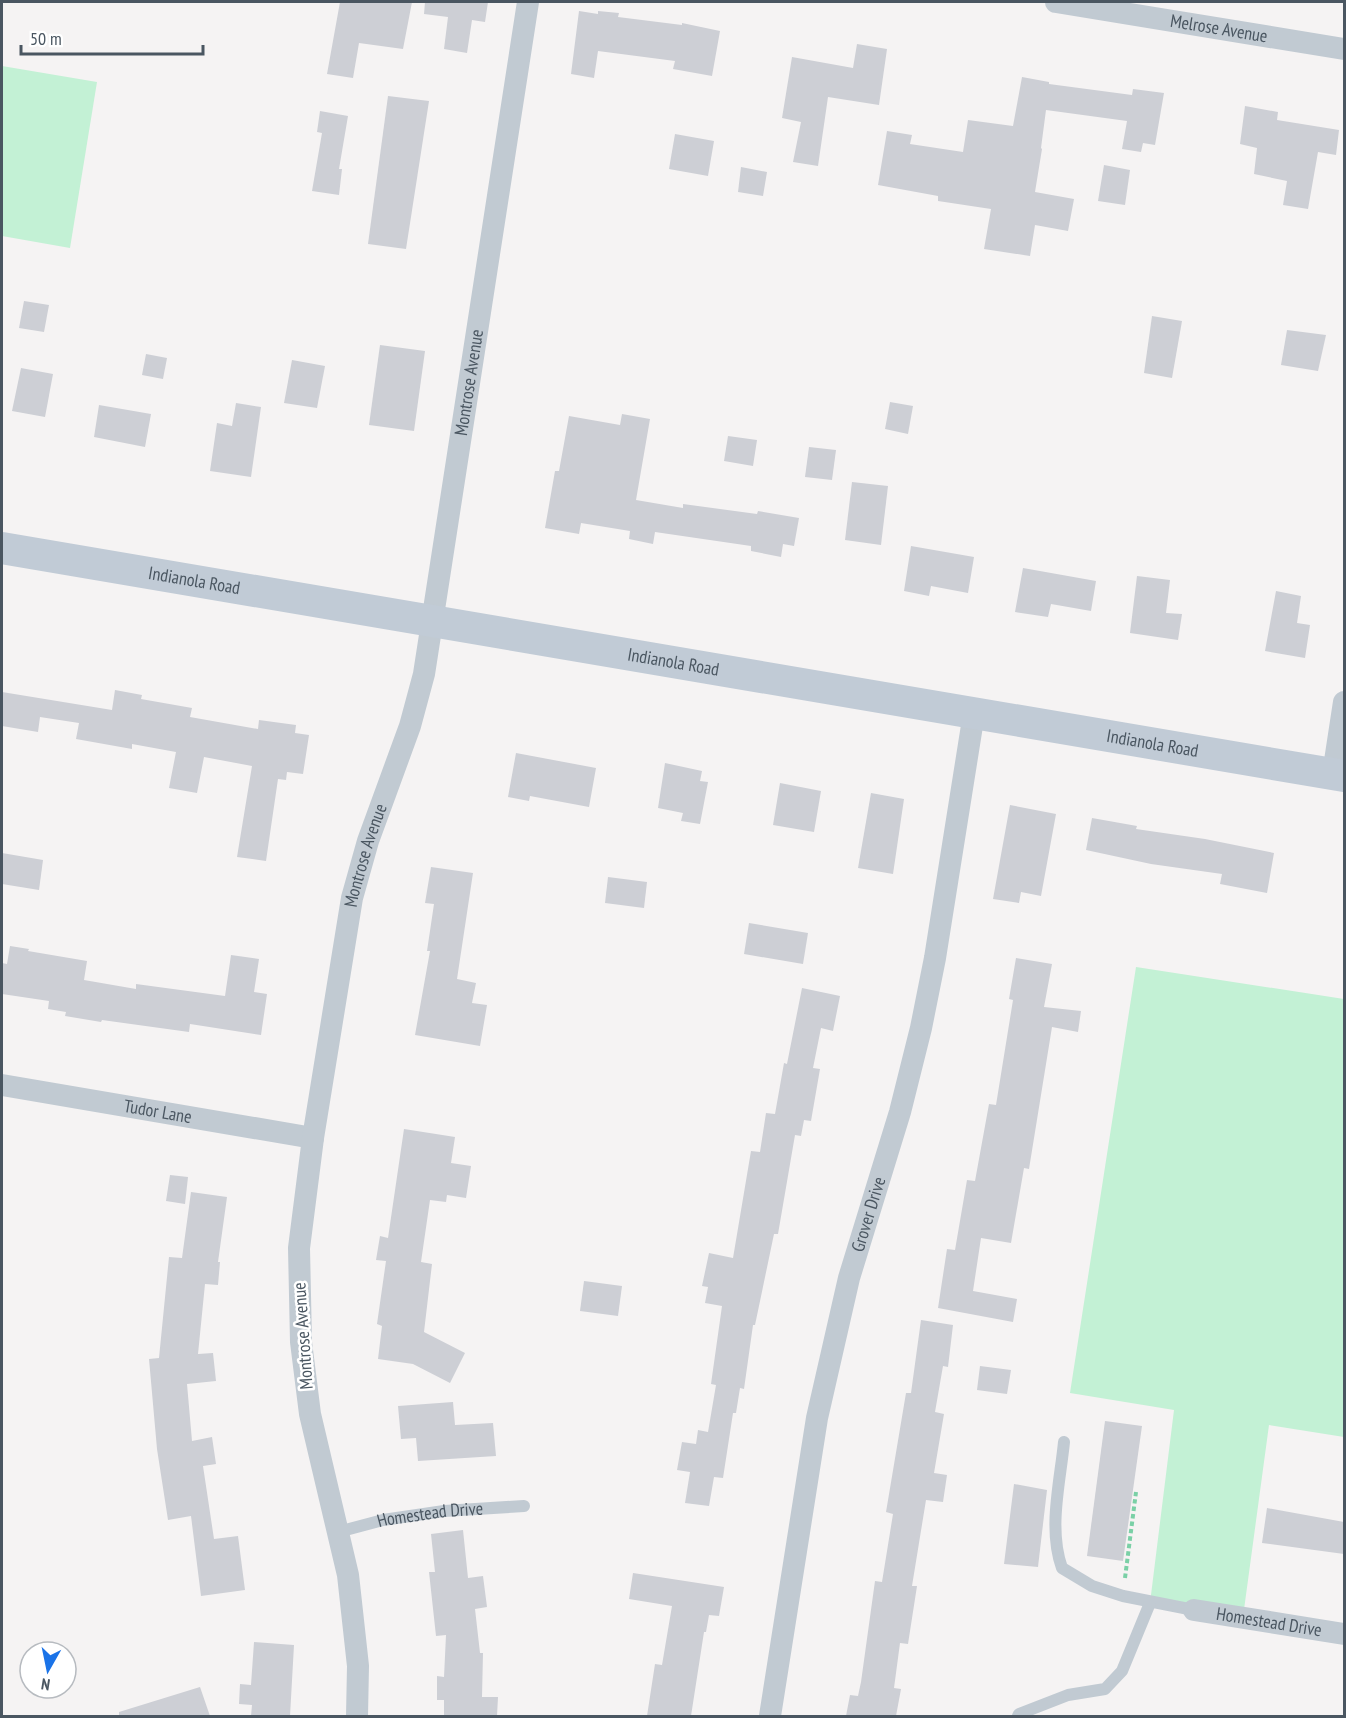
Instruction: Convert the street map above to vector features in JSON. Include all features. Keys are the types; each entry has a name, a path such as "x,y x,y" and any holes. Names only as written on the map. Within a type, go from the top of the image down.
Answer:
{"street":[{"name":"Montrose Avenue","path":"357,1716 358,1666 348,1575 310,1414 301,1342 299,1248 313,1138 352,898 368,841 410,726 424,674 528,2"},
{"name":"Melrose Avenue","path":"1056,2 1344,49"},
{"name":"Indianola Road","path":"2,548 1339,775"},
{"path":"1339,775 1344,702"},
{"name":"Grover Drive","path":"770,1716 817,1418 849,1278 900,1112 921,1028 937,946 974,713"},
{"name":"Tudor Lane","path":"2,1085 313,1138"},
{"name":"Homestead Drive","path":"1194,1610 1344,1635"}],"lane":[{"path":"1064,1442 1055,1526 1056,1552 1062,1568 1092,1586 1123,1596 1149,1603 1194,1610"},
{"name":"Homestead Drive","path":"338,1532 383,1520 444,1511 524,1506"},
{"path":"1018,1716 1068,1695 1105,1689 1122,1671 1149,1603"}],"path":[{"path":"1123,1596 1136,1492"}],"green space":[{"path":"2,66 97,82 70,248 2,236"},
{"path":"1136,967 1344,999 1344,1437 1269,1425 1243,1617 1150,1603 1174,1410 1070,1393"}],"building":[{"path":"340,2 412,2 403,49 359,43 353,78 327,74"},
{"path":"425,2 488,2 485,22 472,20 467,53 444,49 448,17 424,14"},
{"path":"579,11 598,14 598,11 619,13 618,17 682,25 682,23 720,31 712,76 673,69 675,61 598,51 594,78 571,74"},
{"path":"857,44 887,49 879,105 828,97 818,166 793,162 801,122 782,118 792,57 853,68"},
{"path":"1022,77 1049,82 1049,84 1132,95 1133,89 1164,93 1155,145 1143,143 1141,152 1122,149 1127,121 1046,110 1035,192 1074,199 1068,231 1035,225 1030,256 984,249 991,209 938,201 938,196 878,185 887,131 912,135 910,144 963,152 968,120 1013,126"},
{"path":"388,96 429,101 406,249 368,244"},
{"path":"1245,106 1278,112 1277,120 1339,130 1336,155 1318,152 1308,209 1283,205 1287,181 1254,174 1257,148 1240,144"},
{"path":"320,111 348,116 339,169 342,169 339,195 312,191 322,133 317,132"},
{"path":"675,134 714,141 708,176 669,169"},
{"path":"1104,165 1130,170 1125,205 1098,201"},
{"path":"741,167 767,172 763,196 738,192"},
{"path":"24,301 49,305 44,332 19,328"},
{"path":"1152,316 1182,321 1172,378 1144,373"},
{"path":"1287,330 1326,335 1318,371 1281,365"},
{"path":"380,345 425,351 414,431 369,425"},
{"path":"146,354 167,358 163,379 142,375"},
{"path":"292,360 325,366 317,408 284,403"},
{"path":"21,368 53,374 45,417 12,411"},
{"path":"890,402 913,406 908,434 885,429"},
{"path":"236,403 261,407 251,477 210,471 217,423 232,426"},
{"path":"99,405 151,414 145,447 94,437"},
{"path":"622,414 650,419 636,500 683,508 683,504 757,514 758,511 799,518 794,546 783,544 781,557 751,551 751,546 655,532 653,544 629,539 630,531 581,523 579,534 545,528 555,471 559,471 569,416 620,425"},
{"path":"728,436 757,440 753,466 724,461"},
{"path":"809,447 836,450 832,480 805,477"},
{"path":"852,482 888,486 881,545 845,540"},
{"path":"911,546 974,557 968,593 931,586 929,596 904,591"},
{"path":"1023,568 1096,581 1091,611 1051,604 1048,617 1015,612"},
{"path":"1137,576 1170,580 1166,613 1182,614 1178,640 1130,633"},
{"path":"1276,591 1301,596 1297,623 1310,625 1305,658 1265,651"},
{"path":"115,690 142,695 141,699 192,708 190,717 258,729 259,720 296,725 295,733 309,735 303,774 287,772 286,780 278,779 266,861 237,857 252,766 204,757 197,793 169,788 176,752 132,744 132,749 76,739 79,723 40,717 38,732 2,726 2,692 112,710"},
{"path":"516,753 596,768 589,807 530,796 529,801 508,797"},
{"path":"665,763 702,771 700,781 708,782 700,824 681,821 683,813 658,808"},
{"path":"780,783 821,791 814,832 773,825"},
{"path":"871,793 904,799 893,874 858,868"},
{"path":"1010,805 1056,814 1041,896 1021,892 1019,903 993,899"},
{"path":"1092,818 1137,826 1136,829 1205,839 1274,853 1267,893 1220,884 1222,874 1151,864 1086,850"},
{"path":"2,853 43,860 39,890 2,884"},
{"path":"431,867 473,873 457,979 476,983 472,1003 487,1005 480,1046 415,1035 430,951 427,951 434,904 425,903"},
{"path":"608,877 647,882 644,908 605,903"},
{"path":"749,923 808,933 803,964 744,954"},
{"path":"10,946 87,961 84,980 136,989 136,984 225,996 231,955 259,959 254,992 267,994 261,1035 190,1024 189,1032 102,1020 101,1022 65,1016 66,1012 48,1009 49,1001 2,994 2,963 7,964"},
{"path":"1016,958 1052,964 1044,1007 1081,1011 1078,1032 1052,1027 1029,1169 1024,1168 1011,1243 981,1238 973,1291 1017,1299 1013,1322 938,1308 947,1249 955,1250 967,1180 975,1181 989,1104 996,1105 1013,1000 1009,999"},
{"path":"802,988 840,996 833,1031 821,1028 813,1068 820,1069 811,1121 804,1120 801,1136 795,1135 778,1234 774,1234 755,1325 753,1325 744,1389 740,1388 736,1413 733,1413 723,1478 714,1477 709,1506 685,1503 690,1472 677,1470 682,1442 696,1444 698,1430 708,1432 716,1385 711,1384 722,1306 705,1303 708,1287 702,1286 709,1253 733,1258 751,1151 760,1152 766,1113 775,1114 784,1063 787,1064"},
{"path":"404,1129 455,1137 451,1163 471,1166 466,1198 447,1195 446,1202 430,1200 421,1262 432,1264 424,1332 465,1353 450,1383 413,1364 378,1359 382,1326 377,1324 386,1261 376,1260 380,1236 388,1238"},
{"path":"170,1175 188,1177 185,1204 166,1201"},
{"path":"191,1192 227,1197 218,1262 220,1262 218,1285 205,1284 198,1354 213,1353 216,1381 187,1384 192,1441 212,1437 216,1464 203,1466 214,1539 238,1536 245,1590 201,1596 191,1516 168,1520 157,1449 149,1359 159,1358 169,1257 182,1258"},
{"path":"584,1281 622,1286 618,1316 580,1311"},
{"path":"921,1320 953,1325 948,1367 943,1366 935,1412 944,1414 934,1473 947,1475 943,1502 926,1500 912,1586 917,1586 908,1644 900,1643 894,1688 901,1689 896,1716 846,1716 850,1695 858,1696 875,1581 882,1582 893,1514 886,1512 906,1393 911,1393"},
{"path":"980,1366 1011,1370 1007,1394 977,1390"},
{"path":"453,1402 455,1425 493,1423 496,1456 418,1461 416,1438 401,1439 398,1406"},
{"path":"1105,1421 1142,1426 1123,1561 1087,1556"},
{"path":"1014,1484 1047,1490 1038,1567 1004,1564"},
{"path":"1267,1508 1344,1522 1344,1554 1262,1543"},
{"path":"463,1530 468,1578 483,1576 487,1607 475,1609 480,1653 483,1653 482,1697 498,1697 497,1716 444,1716 444,1700 437,1700 437,1676 444,1677 446,1635 436,1636 429,1572 435,1572 431,1534"},
{"path":"633,1573 724,1587 719,1616 709,1615 706,1632 704,1632 691,1716 647,1716 655,1664 662,1665 672,1606 629,1599"},
{"path":"254,1642 294,1645 290,1716 251,1716 252,1705 239,1704 240,1684 251,1685"},
{"path":"200,1687 210,1716 119,1716 119,1712"}]}
